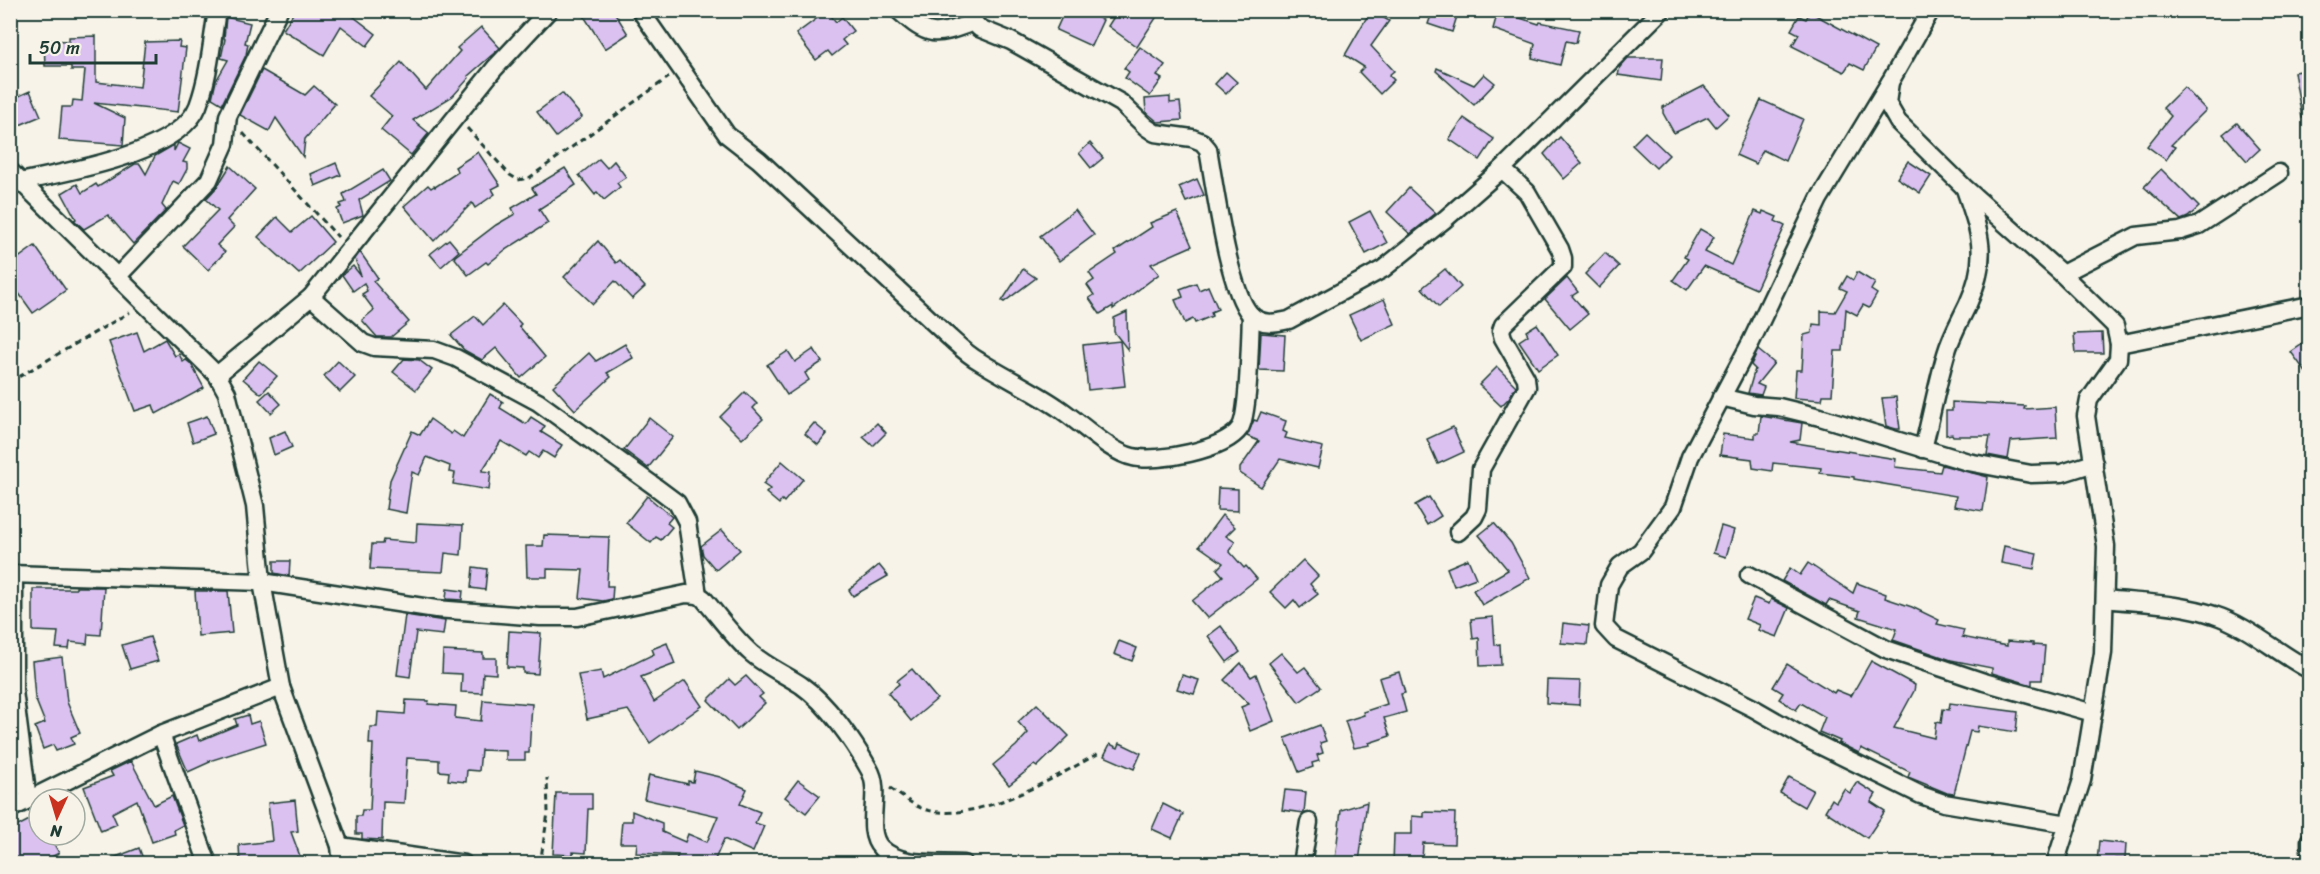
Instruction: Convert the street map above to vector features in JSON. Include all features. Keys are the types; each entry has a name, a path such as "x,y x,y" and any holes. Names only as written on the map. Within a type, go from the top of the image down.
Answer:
{"street":[{"path":"15,176 88,167 148,149 185,125 198,108 217,10"},
{"path":"118,276 209,180 225,144 228,116 279,10"},
{"path":"217,375 311,297 456,115 495,68 549,10"},
{"path":"640,10 727,135 759,160 976,360 1057,407 1116,452 1144,459 1181,455 1206,449 1230,437 1240,428 1245,410 1251,315"},
{"path":"898,10 916,27 930,33 945,32 975,16 979,28 1011,41 1121,104 1155,133 1192,138 1202,142 1208,149 1236,291 1251,315 1262,322 1275,323 1289,320 1383,269 1444,220 1502,169 1662,10"},
{"path":"1926,12 1890,82 1819,198 1751,342 1690,457 1673,507 1641,551 1620,566 1609,585 1604,626 1616,639 1921,795 1944,803 2068,824"},
{"path":"1890,82 1887,104 1898,122 1964,187 2062,274 2115,326 2120,344 2118,359 2089,400 2086,416 2106,546 2103,653 2082,780 2055,864"},
{"path":"1458,532 1474,517 1478,509 1481,469 1527,387 1526,378 1503,338 1501,331 1503,325 1563,267 1560,249 1527,192 1502,169"},
{"path":"2062,274 2136,236 2180,231 2199,225 2279,173"},
{"path":"15,176 217,375 227,393 255,506 262,582 281,687 340,846 342,864"},
{"path":"1923,449 1946,355 1955,328 1979,276 1981,251 1979,231 1964,187"},
{"path":"311,297 363,343 374,347 434,350 456,358 538,402 657,488 676,503 687,522 698,595"},
{"path":"2120,344 2310,305"},
{"path":"1721,397 1820,417 1968,462 2031,474 2062,473 2094,463"},
{"path":"10,809 27,800 14,691 12,575 262,582 436,609 540,617 577,617 686,594 703,598 738,641 765,664 803,686 852,738 874,777 873,825 879,845 891,856 911,861 964,864"},
{"path":"1749,575 1886,649 2093,713"},
{"path":"2105,598 2186,608 2214,615 2256,636 2310,670"},
{"path":"53,787 160,734 281,687"},
{"path":"160,734 208,864"},
{"path":"1302,864 1310,822"},
{"path":"2310,840 2308,844 2310,856"},
{"path":"340,846 464,864"}],"path":[{"path":"456,115 510,175 518,180 529,178 681,69"},
{"path":"228,116 349,249"},
{"path":"10,382 145,304"},
{"path":"874,777 922,808 947,812 984,807 1032,790 1101,752"},
{"path":"540,864 548,813 547,778"}],"building":[{"path":"295,10 351,10 349,13 376,34 367,46 341,26 324,55 283,30"},
{"path":"580,10 613,10 628,34 605,49"},
{"path":"1065,10 1082,10 1103,20 1091,46 1056,30"},
{"path":"1127,10 1145,10 1156,18 1137,47 1108,26 1115,15 1121,18"},
{"path":"1371,10 1389,21 1371,46 1394,71 1389,75 1394,80 1380,94 1359,72 1364,67 1345,55"},
{"path":"1433,10 1459,10 1452,32 1428,24"},
{"path":"827,11 836,22 842,17 853,31 842,40 846,45 832,56 828,51 816,60 796,34"},
{"path":"1498,11 1539,24 1540,22 1579,30 1576,43 1566,41 1560,65 1532,58 1535,44 1493,29"},
{"path":"1810,12 1876,48 1864,70 1850,63 1844,72 1792,46 1799,34 1791,30 1799,16 1806,19"},
{"path":"226,17 250,23 245,43 248,44 246,55 222,104 212,98 216,81 228,60 221,58"},
{"path":"481,27 500,48 468,76 469,78 453,96 413,120 429,133 411,155 381,130 392,116 369,96 401,62 426,90 460,51 457,48"},
{"path":"96,36 96,82 140,87 145,42 180,41 179,47 186,48 178,112 94,103 125,118 123,145 59,140 62,107 72,107 73,100 82,101 85,70 71,70 71,66 45,66 44,40 69,41 69,37"},
{"path":"1140,47 1165,65 1157,76 1162,79 1150,96 1125,78 1129,72 1124,68"},
{"path":"1628,58 1663,58 1661,81 1618,75 1620,67"},
{"path":"1437,68 1474,85 1484,74 1495,83 1474,105 1436,71"},
{"path":"262,70 305,95 314,86 335,104 305,139 303,157 276,118 269,131 240,115"},
{"path":"2310,70 2310,117 2302,118 2294,72"},
{"path":"1226,72 1237,82 1226,94 1215,84"},
{"path":"1704,86 1729,115 1716,127 1708,117 1674,133 1663,113 1663,107"},
{"path":"2184,87 2206,110 2171,145 2175,147 2166,160 2147,146 2171,116 2163,108"},
{"path":"30,91 41,116 10,129 10,100"},
{"path":"562,93 582,117 556,137 537,112"},
{"path":"1170,97 1170,103 1180,102 1182,120 1158,122 1146,112 1145,99"},
{"path":"1761,100 1803,119 1785,161 1763,150 1756,164 1736,155"},
{"path":"1464,118 1494,139 1480,160 1449,139"},
{"path":"2237,123 2260,149 2247,161 2223,134"},
{"path":"1645,132 1669,155 1656,168 1632,145"},
{"path":"1560,137 1582,163 1564,179 1544,154"},
{"path":"178,143 190,149 183,162 187,163 187,169 179,184 173,181 162,205 166,210 133,244 108,215 84,229 74,220 76,219 62,193 77,184 82,193 96,184 98,187 135,164 140,164 146,174 155,156 174,145 174,151"},
{"path":"1090,143 1103,158 1091,168 1079,153"},
{"path":"478,152 500,185 492,189 495,194 475,208 472,203 434,241 404,206 428,185 431,188 435,187 458,172 455,167"},
{"path":"599,159 607,168 614,161 626,177 617,183 620,187 604,200 597,192 595,195 579,175"},
{"path":"1908,161 1931,176 1920,193 1897,178"},
{"path":"336,163 341,175 315,186 311,174"},
{"path":"230,166 255,189 227,220 234,227 217,245 225,252 208,270 183,246 218,210 206,199 217,187"},
{"path":"565,168 576,185 539,209 548,223 468,275 454,257 496,225 515,214 512,208 536,194 532,188"},
{"path":"2161,169 2199,207 2188,217 2181,220 2144,187"},
{"path":"383,170 390,181 359,200 363,215 342,223 337,209 341,207 340,204 346,202 343,194"},
{"path":"1197,179 1204,195 1186,202 1179,187"},
{"path":"1409,188 1436,213 1410,234 1387,212"},
{"path":"1075,210 1094,235 1059,261 1040,236"},
{"path":"1370,211 1387,243 1366,254 1349,222"},
{"path":"1755,211 1762,214 1763,211 1777,217 1775,221 1785,226 1756,289 1704,266 1687,290 1673,280 1688,259 1684,257 1700,229 1714,237 1705,252 1731,265"},
{"path":"1177,212 1192,246 1151,264 1159,274 1113,309 1113,306 1100,314 1089,298 1094,295 1087,285 1094,280 1089,273 1117,254 1115,251 1152,227 1150,223"},
{"path":"311,216 333,242 299,274 258,237 277,217 292,232"},
{"path":"449,239 459,251 441,267 430,254"},
{"path":"598,241 616,263 620,260 645,287 632,299 615,281 593,304 564,277"},
{"path":"35,246 66,290 33,313 10,281 10,264"},
{"path":"360,252 378,278 373,281 409,322 391,337 377,337 362,320 374,310 362,294 367,291 364,283 353,291 342,275 353,266 361,276 355,259"},
{"path":"1605,253 1619,266 1599,288 1585,274"},
{"path":"1023,269 1036,278 1004,302 1002,301"},
{"path":"1445,269 1461,287 1439,307 1422,288"},
{"path":"1857,272 1875,283 1871,290 1877,294 1869,308 1863,305 1857,315 1846,309 1843,351 1835,351 1832,395 1823,395 1822,400 1794,398 1796,370 1802,370 1804,335 1812,333 1813,324 1821,325 1821,311 1835,312 1847,291 1840,288 1847,276 1853,280"},
{"path":"1567,278 1578,292 1572,296 1588,314 1570,329 1545,299"},
{"path":"1196,283 1199,290 1208,286 1218,309 1211,312 1212,316 1195,323 1193,319 1185,323 1175,300 1183,297 1180,289"},
{"path":"1384,299 1395,324 1361,340 1349,315"},
{"path":"503,305 521,324 519,326 545,357 521,378 496,348 482,360 464,350 451,335 475,316 483,325"},
{"path":"1127,312 1128,350 1114,332 1114,318"},
{"path":"1537,324 1558,355 1538,369 1519,341 1528,335 1526,331"},
{"path":"137,332 144,351 165,339 175,356 179,354 183,362 186,360 191,364 204,388 156,414 153,405 135,411 109,342"},
{"path":"1261,333 1285,335 1283,371 1259,370"},
{"path":"2102,333 2103,353 2076,353 2074,334"},
{"path":"2310,339 2310,378 2291,352"},
{"path":"1120,341 1125,386 1088,390 1083,345"},
{"path":"625,344 633,358 607,373 611,377 575,410 553,386 589,353 596,361"},
{"path":"814,349 822,362 805,373 809,380 787,395 767,365 788,351 795,362"},
{"path":"1758,350 1774,363 1757,384 1764,387 1761,395 1748,393 1755,369 1751,365"},
{"path":"404,359 419,360 432,370 416,390 393,372"},
{"path":"259,361 277,376 261,394 243,379"},
{"path":"338,361 355,377 340,392 324,376"},
{"path":"1497,367 1516,386 1501,406 1479,385"},
{"path":"269,391 281,404 271,413 259,400"},
{"path":"745,392 757,404 753,408 763,419 742,439 720,417"},
{"path":"490,394 503,402 500,408 526,424 531,417 545,426 541,432 562,445 554,458 543,451 538,458 529,452 526,456 501,441 482,471 491,472 489,490 453,484 455,473 449,472 450,466 427,457 419,475 412,472 406,513 386,509 390,480 412,431 420,435 430,419 451,434 453,431 463,438"},
{"path":"1896,397 1900,429 1886,426 1882,398"},
{"path":"1952,402 2025,406 2024,409 2055,407 2057,438 2011,441 2008,459 1987,455 1990,436 1946,435 1946,411 1952,411"},
{"path":"1261,412 1286,421 1283,431 1287,433 1285,438 1323,447 1318,468 1280,459 1261,487 1240,473 1240,468 1259,441 1247,436 1254,420 1257,421"},
{"path":"207,416 214,434 193,442 187,423"},
{"path":"1761,416 1802,423 1800,440 1790,442 1896,459 1895,467 1940,472 1942,465 1988,477 1983,511 1954,506 1956,496 1820,473 1821,468 1773,463 1772,471 1753,468 1752,459 1720,455 1723,434 1755,438 1755,433 1759,433"},
{"path":"649,418 673,437 648,468 624,450"},
{"path":"814,423 827,434 818,445 805,434"},
{"path":"877,423 886,433 873,446 863,437"},
{"path":"1453,427 1464,452 1438,464 1427,439"},
{"path":"285,431 292,447 274,455 269,438"},
{"path":"782,461 803,479 784,502 782,500 779,504 766,493 770,489 763,484"},
{"path":"1218,488 1238,489 1238,511 1217,510"},
{"path":"647,496 672,517 667,523 672,527 661,540 656,537 651,543 626,523"},
{"path":"1429,497 1441,516 1427,525 1415,505"},
{"path":"1222,515 1235,527 1226,536 1235,542 1229,551 1257,579 1207,618 1192,601 1223,576 1217,569 1223,563 1199,546"},
{"path":"417,523 463,525 461,555 445,553 443,572 370,569 372,544 382,544 383,540 416,543"},
{"path":"1494,523 1511,543 1530,578 1482,605 1473,590 1508,570 1479,535"},
{"path":"1721,526 1734,530 1726,557 1713,553"},
{"path":"722,530 740,550 716,570 703,555 701,546"},
{"path":"544,535 609,537 607,586 613,586 612,599 603,601 580,598 583,570 547,569 547,577 527,577 526,546 543,546"},
{"path":"2004,546 2037,553 2034,569 2001,563"},
{"path":"1468,559 1476,578 1454,586 1447,568"},
{"path":"1303,560 1318,576 1310,584 1318,594 1300,608 1294,600 1286,608 1270,592"},
{"path":"274,561 290,561 289,576 274,573"},
{"path":"1808,563 1853,593 1857,583 1886,594 1885,598 1912,607 1939,620 1937,624 1964,630 1962,637 2007,646 2007,641 2045,646 2042,680 2032,680 2032,685 1992,673 1992,668 1951,660 1893,640 1897,629 1858,617 1860,611 1829,600 1826,605 1782,581 1790,568 1800,575"},
{"path":"879,565 888,576 853,596 849,590"},
{"path":"473,567 487,569 485,590 471,588"},
{"path":"76,587 104,587 101,635 88,634 87,644 70,642 69,649 56,648 58,632 33,631 33,589 76,589"},
{"path":"447,589 463,591 462,600 446,599"},
{"path":"195,591 228,591 232,633 198,636"},
{"path":"1754,598 1769,604 1771,599 1789,608 1777,637 1758,630 1760,625 1745,619"},
{"path":"405,615 445,621 443,635 416,632 410,677 397,675"},
{"path":"1493,617 1495,645 1500,644 1501,665 1480,666 1479,638 1473,639 1471,619"},
{"path":"1563,623 1589,626 1587,645 1561,643"},
{"path":"1221,626 1240,652 1227,662 1208,636"},
{"path":"509,631 541,633 538,674 523,673 523,668 507,667"},
{"path":"150,637 158,661 130,669 122,645"},
{"path":"1119,641 1137,648 1132,661 1114,654"},
{"path":"667,643 675,664 641,677 654,702 685,681 702,706 650,743 628,710 587,719 578,675 601,671 603,679 654,654 652,649"},
{"path":"443,651 483,653 483,658 496,658 496,674 483,673 482,693 461,692 462,674 442,673"},
{"path":"1281,653 1298,672 1305,667 1321,687 1299,702 1269,663"},
{"path":"62,657 67,702 80,733 71,737 74,744 56,751 53,745 43,749 35,727 45,723 35,698 32,661"},
{"path":"1871,661 1915,685 1894,728 1934,738 1936,722 1941,723 1943,709 1949,710 1950,703 2018,712 2016,732 1978,726 1977,732 1970,731 1954,794 1947,793 1908,777 1910,772 1861,748 1859,753 1819,732 1825,717 1801,703 1796,710 1779,699 1783,693 1773,687 1787,664 1834,693 1836,690 1851,696"},
{"path":"1241,663 1251,677 1256,674 1274,721 1250,731 1241,707 1249,704 1224,680"},
{"path":"912,669 937,699 911,721 888,693 899,684 897,681"},
{"path":"1399,672 1405,693 1401,694 1406,712 1384,718 1390,736 1369,743 1370,745 1354,748 1345,721 1387,704 1379,678"},
{"path":"1182,675 1199,680 1194,694 1177,689"},
{"path":"746,676 763,694 759,697 765,703 737,730 708,700 729,679 735,685"},
{"path":"1547,680 1580,681 1579,705 1546,703"},
{"path":"406,700 456,706 455,718 481,721 483,700 532,704 529,753 525,753 525,760 506,760 506,751 481,750 479,771 467,770 466,782 448,780 449,772 439,771 439,760 407,758 404,803 383,802 382,840 362,839 362,834 356,834 356,816 361,816 362,810 370,810 373,744 369,744 370,727 377,727 378,712 405,714"},
{"path":"1037,704 1069,736 1037,767 1034,765 1009,785 993,765 1028,733 1018,722"},
{"path":"248,715 250,724 259,721 266,743 209,761 188,772 176,744 197,735 199,741 237,725 235,719"},
{"path":"1320,725 1326,741 1320,743 1323,753 1317,755 1319,761 1312,763 1313,767 1299,772 1285,738"},
{"path":"1120,743 1141,753 1134,769 1104,756 1110,744 1118,748"},
{"path":"131,761 154,805 172,796 183,825 174,830 175,834 152,842 137,800 112,813 117,824 101,831 87,795 87,787 84,787 113,776 110,771"},
{"path":"695,771 720,777 747,789 740,804 760,812 755,823 764,826 753,852 724,839 713,864 674,864 678,855 636,853 637,843 620,843 622,821 632,821 632,811 662,823 662,832 685,842 688,834 707,842 718,816 644,799 649,775 688,784 688,781 693,782"},
{"path":"1789,777 1813,790 1804,807 1780,793"},
{"path":"798,780 820,796 806,813 785,797"},
{"path":"1857,782 1876,794 1871,802 1885,811 1867,838 1825,811 1832,799 1836,802 1844,789 1850,793"},
{"path":"1285,790 1306,792 1304,813 1282,810"},
{"path":"556,793 592,793 592,809 588,809 586,853 553,854"},
{"path":"295,800 298,831 291,832 303,864 240,864 239,845 272,841 268,803"},
{"path":"1367,802 1359,862 1335,859 1341,810"},
{"path":"1163,804 1183,814 1172,838 1152,829"},
{"path":"1424,812 1455,813 1454,844 1423,843 1422,861 1415,861 1415,864 1393,864 1394,834 1412,834 1412,816 1424,817"},
{"path":"27,821 27,847 56,847 59,853 38,864 10,864 10,830"},
{"path":"2099,841 2126,844 2125,859 2115,859 2115,863 2097,862"},
{"path":"139,848 145,864 100,864 100,863"}]}
